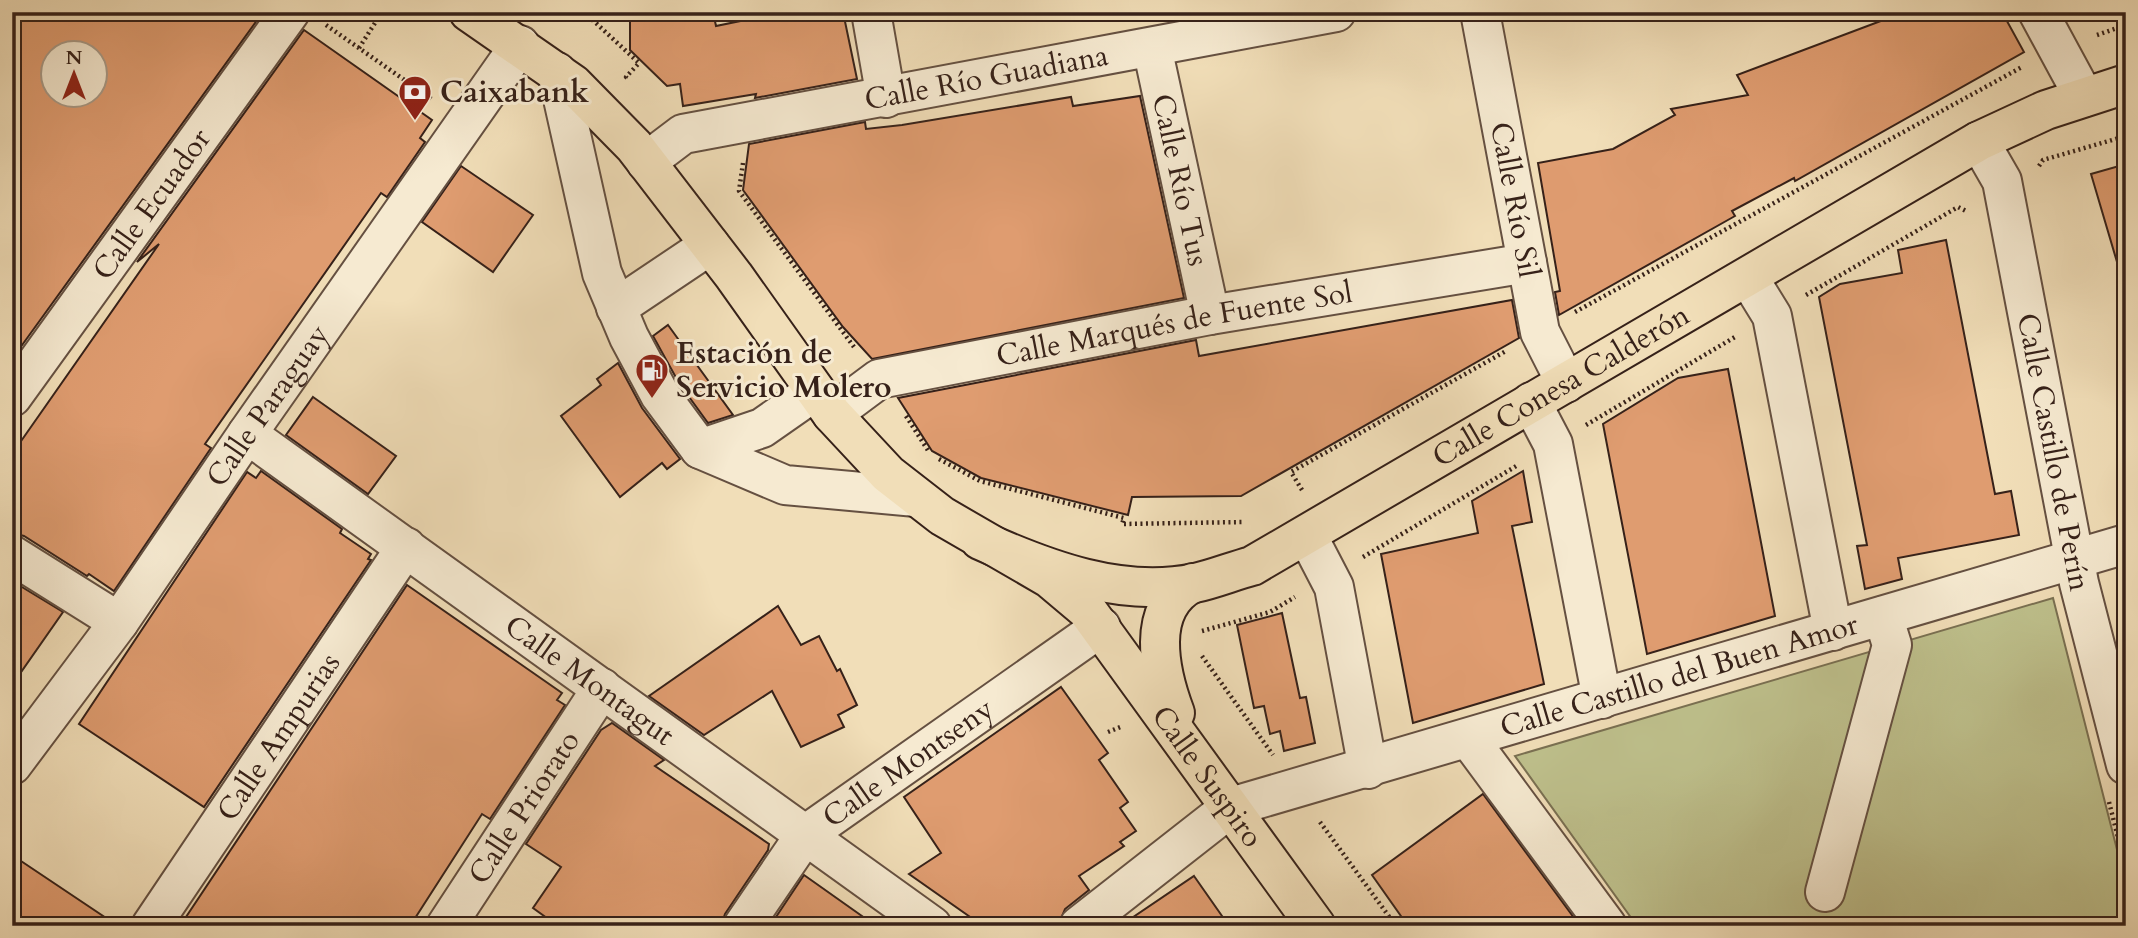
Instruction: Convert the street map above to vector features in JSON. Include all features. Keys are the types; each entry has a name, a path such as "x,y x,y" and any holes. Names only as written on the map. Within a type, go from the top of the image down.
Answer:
{"main road":[{"path":"469,12 557,72 605,114 710,245 824,403 880,466 916,497 980,540"},
{"name":"Calle Conesa Calderón","path":"980,540 1026,560 1112,584 1152,587 1193,583 1252,566 1979,141 2011,124 2126,84"},
{"name":"Calle Suspiro","path":"980,540 1049,578 1087,610 1316,926"},
{"path":"1187,745 1167,691 1159,642 1169,606 1183,588 1193,583"},
{"path":"1101,627 1095,601 1099,593 1112,584"}],"street":[{"path":"871,12 886,98"},
{"name":"Calle Río Guadiana","path":"646,162 683,134 1336,12"},
{"name":"Calle Río Sil","path":"1480,12 1540,332 1566,383"},
{"path":"2038,12 2084,97"},
{"name":"Calle Ecuador","path":"12,397 304,16"},
{"name":"Calle Paraguay","path":"12,765 120,622 247,433 520,45"},
{"name":"Calle Río Tus","path":"1152,47 1210,315"},
{"path":"557,72 601,274 660,395 700,449 785,485 916,497"},
{"name":"Calle Castillo de Perín","path":"1979,141 2003,181 2074,560 2126,765"},
{"path":"616,308 710,245"},
{"name":"Calle Marqués de Fuente Sol","path":"700,449 762,428 879,379 1210,315 1527,263"},
{"path":"1748,277 1772,316 1833,631"},
{"path":"1531,402 1553,444 1602,699"},
{"name":"Calle Montagut","path":"247,433 932,926"},
{"path":"1307,535 1334,587 1368,769"},
{"name":"Calle Castillo del Buen Amor","path":"1231,807 1368,769 2126,544"},
{"name":"Calle Ampurias","path":"151,926 406,547"},
{"path":"12,555 120,622"},
{"path":"1825,892 1892,645 1883,616"},
{"name":"Calle Montseny","path":"743,926 805,835 1101,627"},
{"name":"Calle Priorato","path":"446,926 601,688"},
{"path":"1469,739 1606,926"},
{"path":"1079,926 1231,807"}],"path":[{"path":"359,48 383,12"},
{"path":"584,12 639,63 626,77 635,86"},
{"path":"304,16 359,48 466,123"},
{"path":"1292,498 1303,492 1291,472 2057,48"},
{"path":"741,124 745,149 738,191 879,379 930,454 979,481 1124,518 1122,524 1248,522"},
{"path":"2043,160 2126,136"}],"green space":[{"path":"2053,598 2126,885 2126,926 1637,926 1515,756"}],"building":[{"path":"12,12 263,12 12,359"},
{"path":"630,12 713,12 716,26 784,12 843,12 857,79 755,98 756,94 683,106 680,84 667,86 630,50"},
{"path":"1913,12 2002,12 2024,52 1795,181 1794,178 1732,211 1735,216 1559,315 1555,292 1560,291 1538,163 1613,149 1675,115 1671,109 1748,95 1737,75 1894,16"},
{"path":"304,30 432,120 420,138 425,142 387,197 381,193 205,444 211,448 114,591 24,536 12,533 12,454 159,244 137,262"},
{"path":"1140,96 1184,298 872,359 843,327 743,190 749,144 865,122 866,129 1071,97 1073,106"},
{"path":"2126,164 2126,261 2117,262 2091,174"},
{"path":"461,166 533,215 493,272 422,222"},
{"path":"1946,240 1995,494 2011,491 2019,535 1898,558 1902,579 1865,589 1857,546 1867,545 1819,297 1840,284 1902,273 1898,250"},
{"path":"1512,300 1519,338 1241,496 1132,497 1128,515 981,478 932,451 898,398 1196,340 1199,356"},
{"path":"668,325 733,415 708,423 679,383 653,336"},
{"path":"618,363 642,408 680,459 667,469 662,463 620,497 561,416 601,385 597,379"},
{"path":"1728,369 1775,616 1647,654 1603,424 1678,378"},
{"path":"313,397 396,456 368,494 286,435"},
{"path":"261,471 342,529 340,533 371,554 368,559 371,560 204,807 79,724 247,472 256,478"},
{"path":"1523,471 1532,522 1512,526 1544,684 1413,723 1381,554 1478,533 1472,501"},
{"path":"12,581 63,612 12,685"},
{"path":"407,585 562,693 557,700 565,705 490,819 482,814 410,926 180,926"},
{"path":"778,606 801,645 819,636 837,671 840,669 857,705 838,715 844,727 801,747 772,691 704,735 649,696"},
{"path":"1282,613 1300,698 1306,697 1315,743 1284,751 1280,731 1270,734 1264,706 1254,708 1237,625"},
{"path":"1061,687 1108,753 1099,760 1128,802 1120,808 1136,831 1120,842 1124,846 1079,876 1089,890 1065,909 1058,926 983,926 909,874 941,853 904,797"},
{"path":"612,723 664,760 655,766 769,844 768,850 725,914 721,926 558,926 533,908 561,867 526,844 601,730"},
{"path":"1483,794 1580,926 1408,926 1372,875"},
{"path":"12,855 118,926 12,926"},
{"path":"804,875 876,926 770,926"},
{"path":"1194,876 1229,926 1120,926"}],"place":[{"name":"Caixabank","path":"415,122"},
{"name":"Estación de Servicio Molero","path":"652,400"}]}
